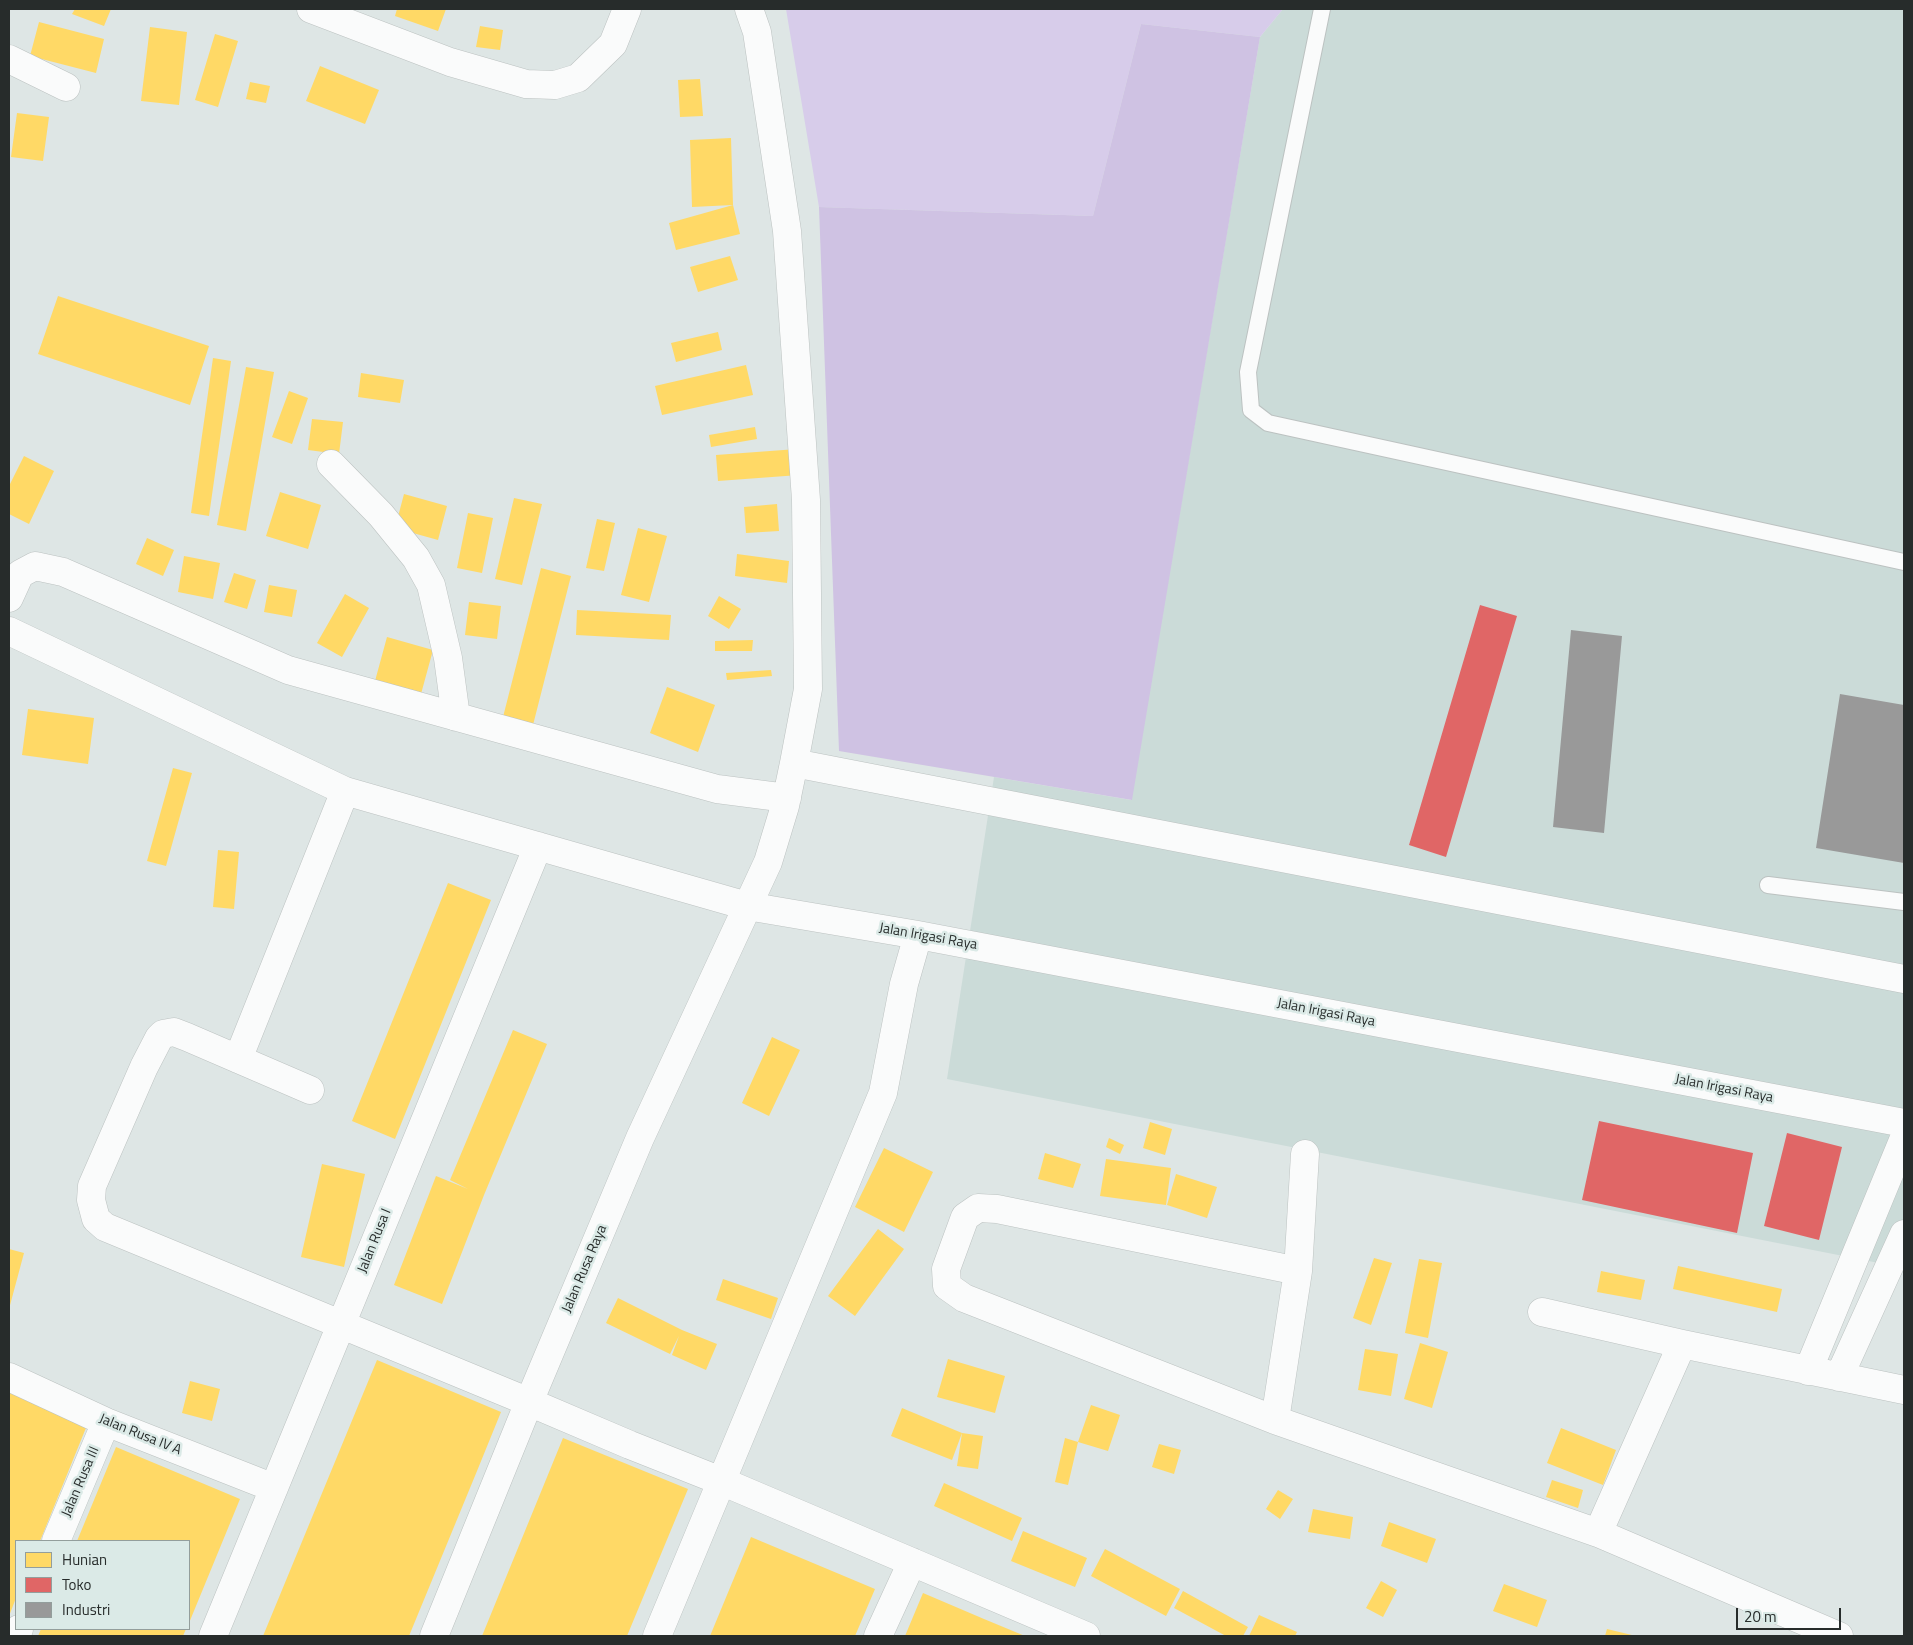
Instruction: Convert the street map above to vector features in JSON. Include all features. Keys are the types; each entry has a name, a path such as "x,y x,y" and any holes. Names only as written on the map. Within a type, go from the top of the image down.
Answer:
{"street":[{"path":"311,9 450,62 526,84 555,85 578,78 613,44 627,9"},
{"name":"Jalan Rusa Raya","path":"434,1636 529,1402 640,1138 768,862 786,802 794,763 808,689 806,500 787,231 757,32 749,9"},
{"path":"9,59 66,87"},
{"path":"331,464 381,515 416,558 431,585 448,658 456,717"},
{"path":"9,598 20,574 35,566 64,572 288,670 716,789 786,802"},
{"name":"Jalan Irigasi Raya","path":"9,631 345,791 747,906 918,935 1904,1123"},
{"path":"794,763 1904,979"},
{"path":"238,1059 345,791"},
{"name":"Jalan Rusa I","path":"213,1636 538,846"},
{"path":"657,1636 883,1093 904,984 918,935"},
{"path":"310,1090 174,1032 163,1034 159,1038 92,1186 90,1200 96,1219 105,1227 721,1481 1086,1636"},
{"path":"1808,1371 1904,1138"},
{"path":"1274,1420 1298,1271 1305,1154"},
{"path":"1298,1271 997,1209 978,1208 965,1217 946,1269 947,1286 964,1298 1274,1420 1598,1533 1839,1636"},
{"path":"1839,1377 1904,1234"},
{"path":"1542,1312 1682,1344 1904,1390"},
{"path":"1598,1533 1682,1344"},
{"name":"Jalan Rusa IV A","path":"9,1378 106,1422 274,1488"},
{"name":"Jalan Rusa III","path":"56,1540 106,1422"},
{"path":"878,1636 912,1562"}],"lane":[{"path":"1322,9 1248,372 1251,410 1268,423 1904,562"},
{"path":"1768,885 1904,902"}],"shaded area":[{"path":"786,9 1283,9 1260,37 1141,24 1093,216 819,207"},
{"path":"1283,9 1904,9 1904,1268 947,1079 994,777 1131,800 1260,37"},
{"path":"1141,24 1260,37 1132,800 839,751 819,207 1093,216"}],"building: Hunian":[{"path":"75,9 111,9 104,26 72,14"},
{"path":"397,9 446,9 438,31 395,16"},
{"path":"39,22 104,39 96,73 30,56"},
{"path":"480,26 503,30 500,50 476,47"},
{"path":"150,27 187,32 179,105 141,101"},
{"path":"215,34 238,41 218,107 195,100"},
{"path":"320,66 379,90 365,124 306,101"},
{"path":"700,79 703,116 680,117 678,80"},
{"path":"250,82 270,86 266,103 246,99"},
{"path":"17,113 49,117 43,161 11,157"},
{"path":"731,138 733,205 692,207 690,140"},
{"path":"733,205 740,234 676,250 669,223"},
{"path":"730,256 738,280 698,292 690,267"},
{"path":"58,296 209,346 190,405 38,354"},
{"path":"718,332 722,350 676,362 671,343"},
{"path":"213,358 231,361 209,516 191,513"},
{"path":"746,365 753,395 662,415 655,386"},
{"path":"246,367 274,372 246,531 217,525"},
{"path":"361,373 404,380 400,403 358,397"},
{"path":"289,391 308,398 292,444 272,437"},
{"path":"312,419 343,422 339,454 308,450"},
{"path":"755,427 757,439 711,447 709,435"},
{"path":"797,449 799,475 718,481 716,455"},
{"path":"24,456 54,471 29,524 9,514 9,486"},
{"path":"280,492 321,505 308,549 266,536"},
{"path":"404,494 447,506 438,540 395,528"},
{"path":"514,498 542,504 522,585 495,579"},
{"path":"777,504 779,531 746,533 744,507"},
{"path":"468,513 493,518 482,573 457,568"},
{"path":"597,519 615,523 604,571 586,568"},
{"path":"638,528 667,536 649,602 621,595"},
{"path":"147,538 174,550 163,576 136,564"},
{"path":"737,554 789,561 787,583 735,576"},
{"path":"184,556 220,563 213,599 178,592"},
{"path":"541,568 571,576 533,725 503,717"},
{"path":"234,573 256,580 247,609 224,602"},
{"path":"269,585 297,590 292,617 264,612"},
{"path":"345,594 369,608 342,657 317,643"},
{"path":"719,596 741,609 729,629 708,616"},
{"path":"469,602 501,606 497,639 465,635"},
{"path":"577,610 671,615 669,640 576,635"},
{"path":"387,637 433,650 421,694 375,681"},
{"path":"753,640 752,651 715,651 715,641"},
{"path":"771,670 772,676 727,680 726,673"},
{"path":"667,687 715,705 698,752 650,733"},
{"path":"28,709 94,718 88,764 22,755"},
{"path":"173,768 192,773 166,866 147,861"},
{"path":"218,850 239,852 234,909 213,907"},
{"path":"448,883 491,900 395,1139 352,1121"},
{"path":"513,1030 547,1044 484,1195 442,1304 394,1285 436,1176 468,1189 450,1180"},
{"path":"772,1037 800,1050 769,1116 742,1103"},
{"path":"1150,1122 1172,1129 1165,1155 1143,1148"},
{"path":"1109,1138 1124,1145 1120,1154 1106,1147"},
{"path":"884,1148 933,1172 904,1232 855,1207"},
{"path":"1045,1153 1081,1164 1073,1188 1038,1179"},
{"path":"1106,1159 1171,1168 1166,1205 1100,1196"},
{"path":"322,1164 365,1174 344,1267 301,1257"},
{"path":"1176,1174 1217,1187 1207,1218 1167,1205"},
{"path":"878,1229 904,1249 855,1316 828,1296"},
{"path":"9,1249 24,1253 9,1309"},
{"path":"1374,1258 1392,1263 1371,1325 1353,1318"},
{"path":"1419,1259 1442,1263 1428,1338 1405,1333"},
{"path":"1678,1266 1782,1289 1777,1312 1673,1289"},
{"path":"1601,1271 1645,1280 1641,1300 1597,1292"},
{"path":"723,1279 778,1298 771,1319 716,1300"},
{"path":"618,1298 682,1330 717,1344 706,1370 672,1355 679,1336 670,1354 606,1323"},
{"path":"1420,1343 1448,1352 1432,1408 1404,1399"},
{"path":"1365,1349 1398,1354 1391,1396 1358,1390"},
{"path":"948,1359 1005,1376 995,1413 937,1397"},
{"path":"377,1360 501,1412 409,1636 263,1636"},
{"path":"190,1381 220,1389 212,1421 182,1413"},
{"path":"9,1385 90,1418 40,1540 15,1540 15,1601 9,1616"},
{"path":"1091,1405 1120,1415 1108,1451 1078,1442"},
{"path":"902,1408 962,1433 952,1460 891,1436"},
{"path":"1561,1428 1616,1450 1603,1485 1547,1463"},
{"path":"962,1433 983,1436 978,1469 957,1466"},
{"path":"563,1438 688,1489 627,1636 482,1636"},
{"path":"1065,1438 1078,1442 1068,1485 1055,1482"},
{"path":"1159,1444 1181,1450 1174,1474 1152,1467"},
{"path":"116,1447 240,1499 190,1621 190,1540 77,1540"},
{"path":"1552,1480 1583,1490 1578,1508 1546,1497"},
{"path":"944,1483 1022,1518 1012,1541 934,1506"},
{"path":"1278,1490 1293,1499 1280,1519 1266,1509"},
{"path":"1313,1509 1353,1517 1350,1539 1308,1532"},
{"path":"1389,1522 1436,1539 1427,1563 1381,1546"},
{"path":"1023,1531 1087,1558 1075,1587 1011,1561"},
{"path":"751,1537 875,1589 855,1636 710,1636"},
{"path":"1105,1549 1180,1589 1166,1616 1091,1576"},
{"path":"1381,1581 1397,1590 1383,1617 1366,1608"},
{"path":"1504,1584 1547,1600 1537,1627 1493,1611"},
{"path":"1183,1591 1248,1627 1243,1636 1226,1636 1174,1608"},
{"path":"923,1593 984,1619 1025,1636 905,1636"},
{"path":"1259,1615 1297,1632 1295,1636 1249,1636"},
{"path":"1607,1629 1636,1636 1605,1636"},
{"path":"41,1630 186,1630 183,1636 38,1636"}],"building: Toko":[{"path":"1480,605 1517,616 1446,857 1409,845"},
{"path":"1599,1121 1753,1153 1737,1233 1582,1200"},
{"path":"1787,1133 1842,1147 1819,1240 1764,1226"}],"building: Industri":[{"path":"1571,630 1622,636 1604,833 1553,827"},
{"path":"1840,694 1904,705 1904,863 1816,848"}]}
